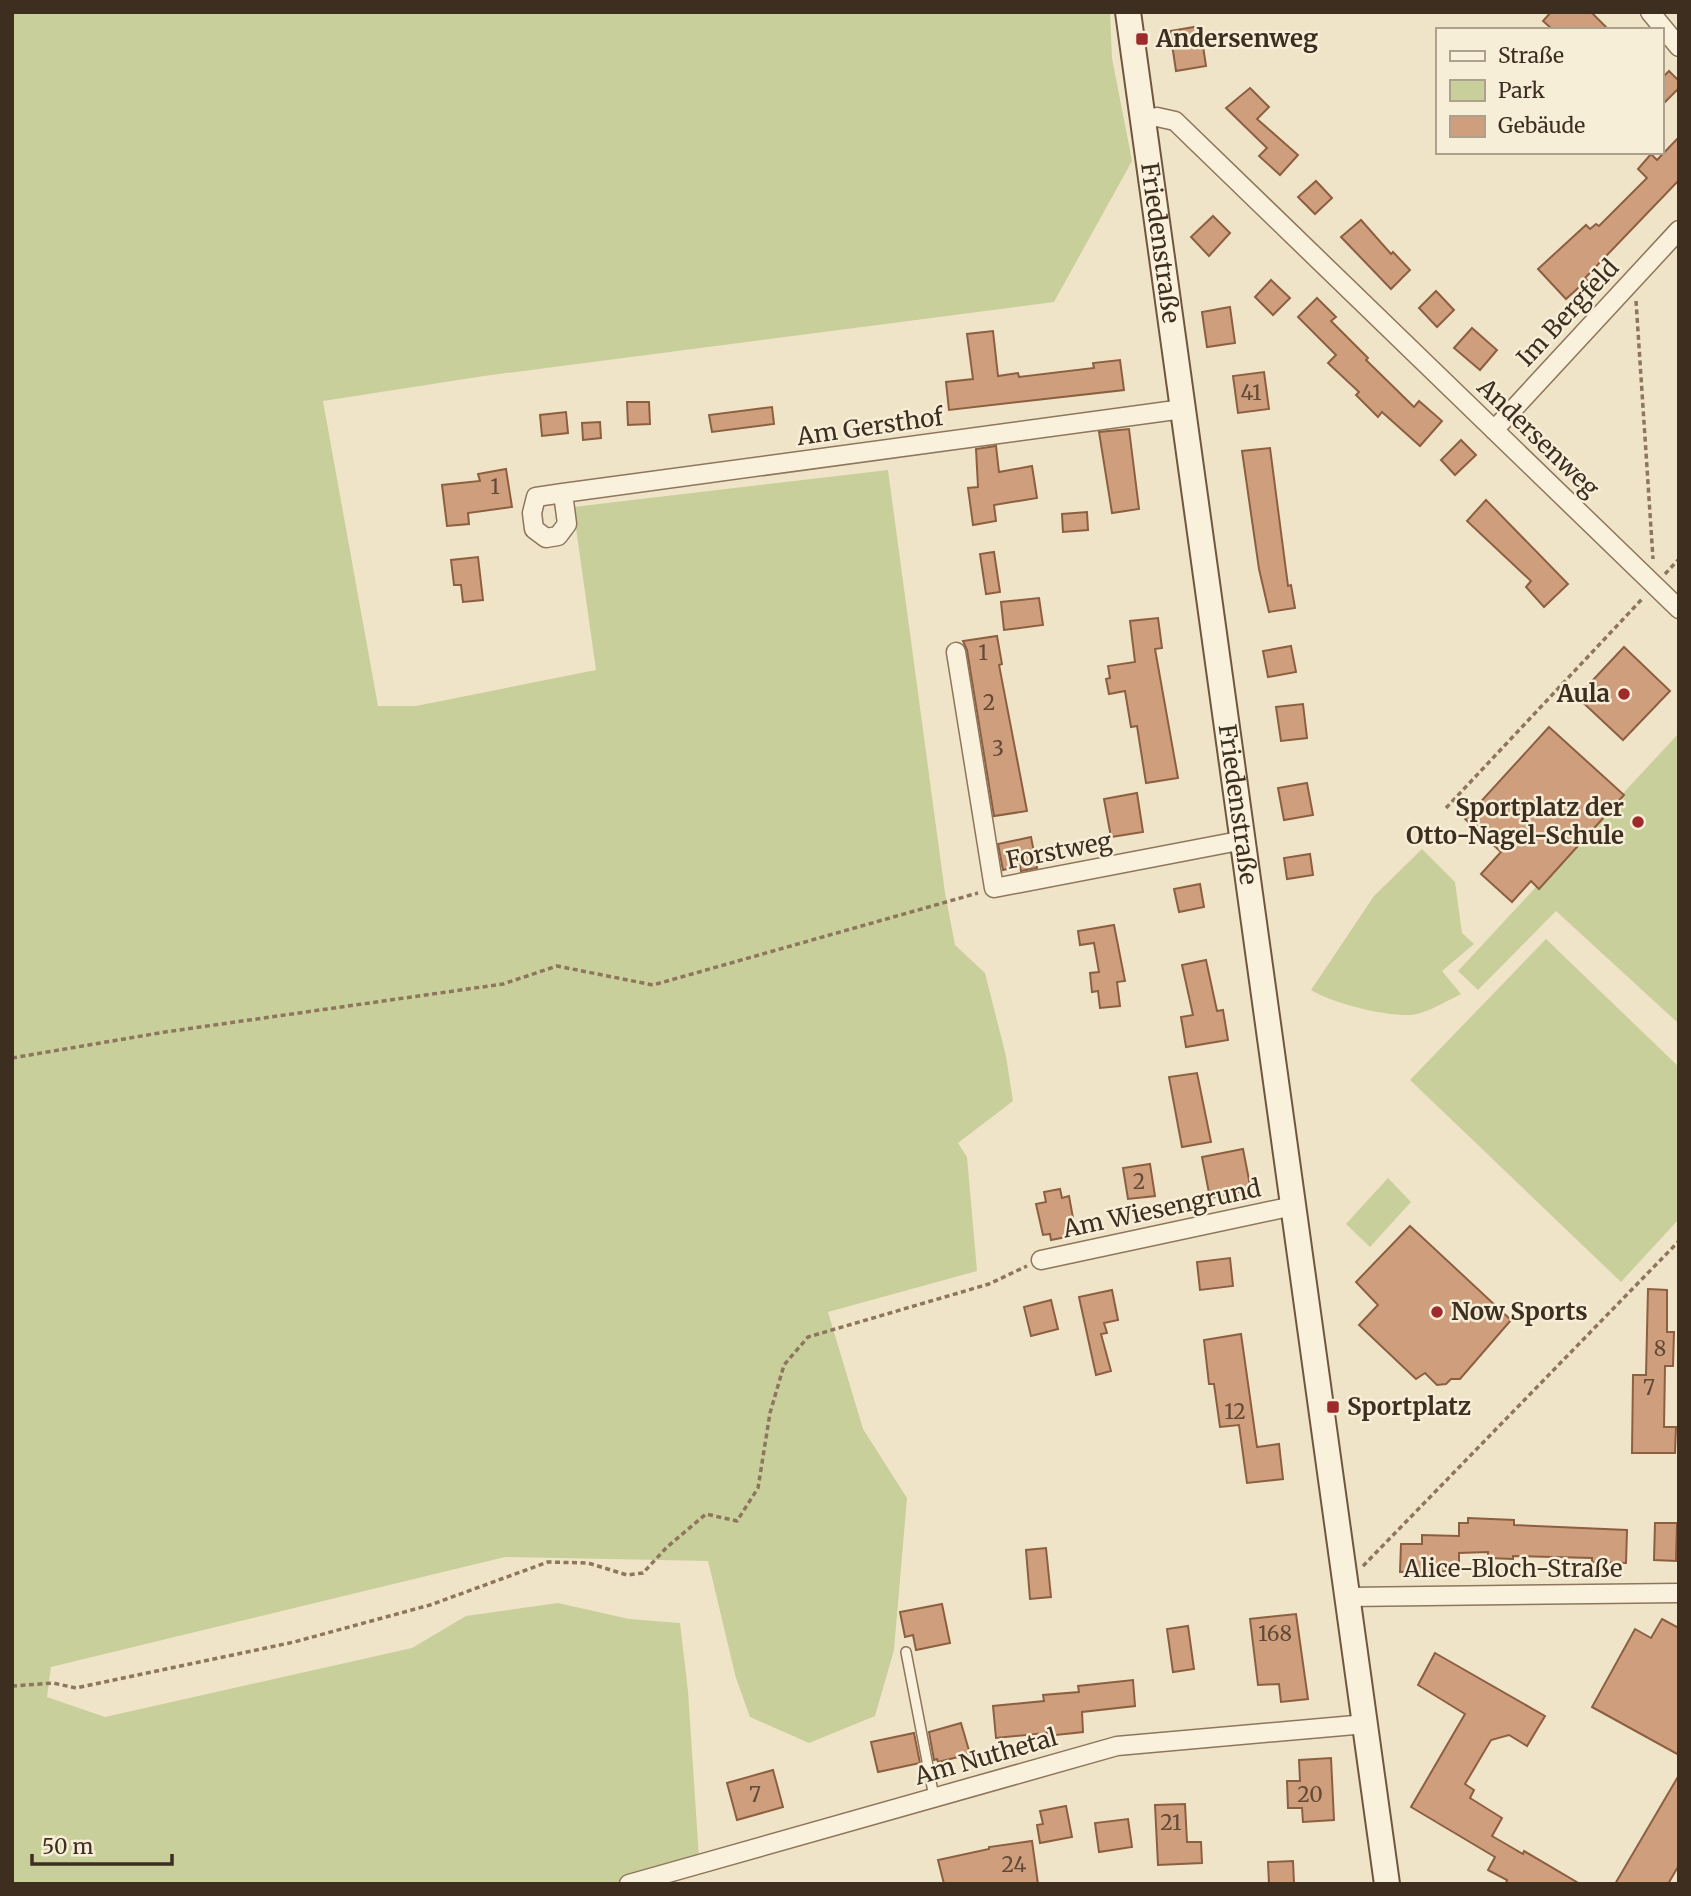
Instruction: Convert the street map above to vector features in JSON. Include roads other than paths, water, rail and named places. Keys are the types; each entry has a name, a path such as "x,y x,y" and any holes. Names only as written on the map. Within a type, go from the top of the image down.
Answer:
{"main road":[{"name":"Friedenstraße","path":"1128,12 1387,1884"}],"street":[{"path":"1650,12 1679,47"},
{"name":"Andersenweg","path":"1143,120 1157,117 1175,121 1679,609"},
{"name":"Im Bergfeld","path":"1494,430 1679,230"},
{"name":"Am Gersthof","path":"563,494 1183,410"},
{"name":"Forstweg","path":"956,652 994,888 1244,840"},
{"name":"Am Wiesengrund","path":"1041,1260 1293,1206"},
{"name":"Alice-Bloch-Straße","path":"1346,1589 1679,1593"},
{"name":"Am Nuthetal","path":"629,1884 1117,1746 1366,1724"}],"lane":[{"path":"906,1652 934,1797"}],"place":[{"name":"Andersenweg","path":"1142,39"},
{"name":"Aula","path":"1624,694"},
{"name":"Sportplatz der Otto-Nagel-Schule","path":"1638,822"},
{"name":"Now Sports","path":"1437,1312"},
{"name":"Sportplatz","path":"1333,1407"}]}
